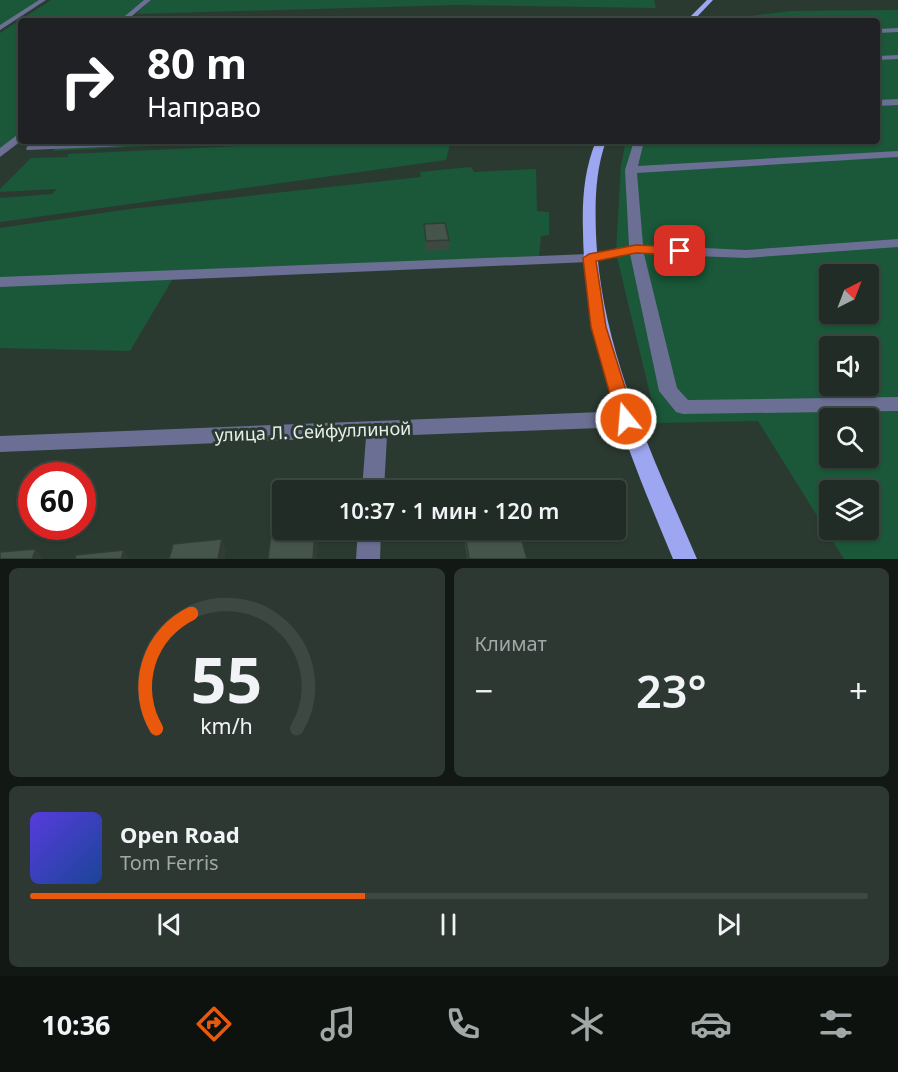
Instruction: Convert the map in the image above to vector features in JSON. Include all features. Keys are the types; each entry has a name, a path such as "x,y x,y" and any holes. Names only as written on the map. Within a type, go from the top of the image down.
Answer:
{"main road":[{"path":"691,18 710,0"},
{"path":"601,144 589,190 589,258 599,327 626,419 685,559"}],"street":[{"path":"0,28 43,0"},
{"path":"126,18 148,0"},
{"path":"880,31 898,30"},
{"path":"880,58 898,57"},
{"path":"880,103 898,102"},
{"path":"0,154 18,138"},
{"path":"35,144 31,148 112,144"},
{"path":"638,144 631,170 636,249 668,391 683,407 898,404"},
{"path":"631,170 898,154"},
{"path":"0,282 589,258 636,249 746,254 898,243"},
{"name":"улица Л. Сейфуллиной","path":"0,444 626,419"},
{"path":"374,480 377,429"},
{"path":"368,559 369,540"}],"green space":[{"path":"0,0 46,0 18,18 0,30"},
{"path":"51,0 144,0 128,18 23,18"},
{"path":"151,0 654,0 656,8 455,5 136,14"},
{"path":"898,10 898,559 844,559 832,540 879,540 879,480 819,480 819,519 758,421 657,423 616,253 621,165 625,144 880,144 880,18 734,18 791,11"},
{"path":"18,21 18,136 0,156 0,33"},
{"path":"59,144 189,144 53,151"},
{"path":"286,144 450,144 446,160 0,222 0,198 52,194 57,189 0,192 0,189 31,158 68,157 68,154"},
{"path":"471,167 474,172 536,169 537,211 549,212 549,235 541,236 539,257 175,275 130,351 0,348 0,228 130,209 421,177 420,172"}],"building":[{"path":"445,223 449,240 426,241 424,224"},
{"path":"271,535 272,540 314,540 313,559 268,559"},
{"path":"222,539 218,559 169,559 173,544"},
{"path":"466,540 522,540 527,559 469,559"},
{"path":"36,549 32,559 0,559 0,552"},
{"path":"124,550 121,559 75,559 76,555"}],"route":[{"path":"626,419 599,327 589,258 636,249 680,251"}]}
